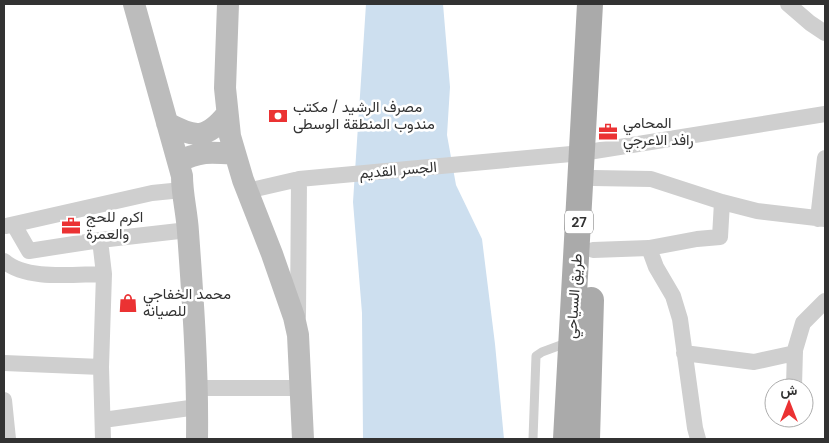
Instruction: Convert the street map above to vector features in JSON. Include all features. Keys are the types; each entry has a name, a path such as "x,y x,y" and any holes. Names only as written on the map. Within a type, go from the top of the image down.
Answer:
{"main road":[{"name":"طريق السياحي","path":"577,436 578,398 593,250 593,178 588,152 590,4"},
{"name":"طريق السياحي","path":"578,398 571,341 588,152 598,4"}],"street":[{"path":"134,4 182,176 182,190 188,230 197,398 197,439"},
{"path":"228,4 225,88 227,114 234,154 288,295 298,335"},
{"path":"788,4 825,33"},
{"path":"167,123 186,133 203,134 217,126 227,114"},
{"name":"الجسر القديم","path":"247,191 299,179 588,152 825,114"},
{"path":"178,162 205,152 234,154"},
{"path":"593,178 651,179 757,211 822,219 825,158"},
{"path":"299,179 298,335 303,439"},
{"path":"182,190 152,193 7,226 29,252 100,240 188,230"},
{"path":"593,250 650,248 697,238 720,237 722,202"},
{"path":"100,240 104,274 101,367 103,439"},
{"path":"650,248 656,267 673,296 680,319 698,439"},
{"path":"4,261 19,271 33,275 104,274"},
{"path":"794,378 795,354 803,323 825,301"},
{"path":"684,353 754,362 795,354"},
{"path":"4,363 101,367"},
{"path":"103,420 197,398 301,388"},
{"path":"4,400 8,439"}],"lane":[{"path":"533,439 534,363 536,356 571,341"}],"water":[{"path":"366,4 443,4 450,87 447,135 456,185 482,239 504,439 363,439 362,313 353,202"}],"place":[{"name":"مصرف الرشيد / مكتب مندوب المنطقة الوسطى","path":"278,116"},
{"name":"المحامي رافد الاعرجي","path":"608,132"},
{"name":"اكرم للحج والعمرة","path":"71,226"},
{"name":"محمد الخفاجي للصيانه","path":"128,303"}]}
